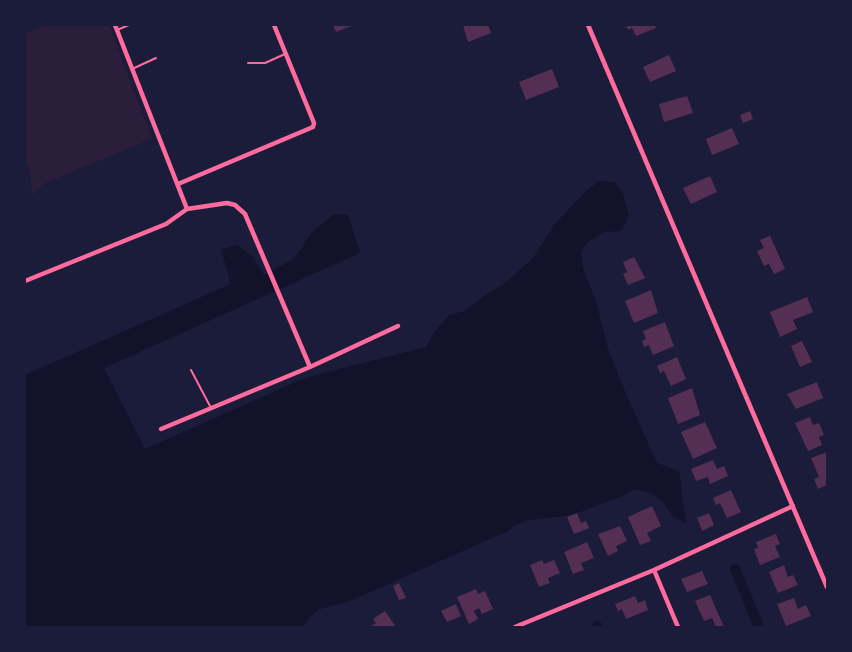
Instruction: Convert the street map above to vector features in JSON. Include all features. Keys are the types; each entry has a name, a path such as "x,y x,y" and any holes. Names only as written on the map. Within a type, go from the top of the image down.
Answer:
{"street":[{"path":"178,184 310,129 314,123 274,25"},
{"path":"588,25 827,587"},
{"path":"116,28 187,209"},
{"path":"25,281 166,224 187,209 227,203 240,209 245,214 310,367"},
{"path":"161,429 310,367 398,326"},
{"path":"517,627 654,570 792,506"},
{"path":"654,570 678,627"}],"lane":[{"path":"116,28 129,25"},
{"path":"248,63 265,63 285,54"},
{"path":"132,69 156,58"},
{"path":"191,370 210,408"}],"shaded area":[{"path":"45,25 109,25 152,139 59,177 42,185 32,195 30,169 25,162 25,34"},
{"path":"599,181 615,182 623,194 629,217 621,231 604,232 590,240 581,251 583,269 596,301 608,349 657,463 679,471 686,523 672,516 663,502 652,494 637,489 572,515 530,520 515,525 508,531 391,583 349,601 320,609 310,616 303,627 25,627 25,375 231,284 221,249 237,245 253,257 264,275 295,258 312,232 334,214 348,215 360,253 104,368 145,449 305,378 426,347 435,331 449,315 465,311 486,294 504,284 533,258 554,225 585,192"}],"building":[{"path":"333,25 354,25 336,32"},
{"path":"463,25 488,25 491,33 468,42"},
{"path":"626,25 655,25 656,28 636,36 632,28 628,30"},
{"path":"669,55 676,71 650,82 643,67"},
{"path":"552,69 559,87 526,100 519,82"},
{"path":"687,96 693,113 664,122 659,104"},
{"path":"750,111 753,119 743,123 740,115"},
{"path":"732,128 739,144 712,155 706,139"},
{"path":"710,176 717,192 691,204 683,188"},
{"path":"770,236 785,269 774,274 769,264 764,266 757,251 764,248 760,240"},
{"path":"634,257 645,278 628,285 623,274 627,272 623,262"},
{"path":"651,290 658,313 634,323 625,301"},
{"path":"807,297 813,312 793,320 797,329 780,337 770,312"},
{"path":"665,322 674,346 653,355 649,345 644,347 642,341 646,339 643,331"},
{"path":"802,341 812,362 800,367 791,346"},
{"path":"677,357 686,379 671,386 664,371 660,373 657,366"},
{"path":"817,382 823,398 796,409 787,394"},
{"path":"692,388 700,415 678,424 668,398"},
{"path":"810,417 813,425 819,423 824,435 819,437 822,445 808,451 795,423"},
{"path":"705,422 717,448 693,459 681,432"},
{"path":"827,452 827,485 818,489 814,479 819,477 811,458"},
{"path":"713,460 717,469 724,466 728,476 710,484 708,477 696,481 691,469"},
{"path":"731,490 741,512 727,518 720,503 716,505 713,498"},
{"path":"652,506 661,526 647,533 651,541 640,545 628,517"},
{"path":"577,513 581,523 586,521 589,528 574,534 567,517"},
{"path":"709,513 714,525 702,531 697,518"},
{"path":"620,526 627,541 616,546 618,551 608,556 598,534"},
{"path":"776,534 780,544 775,546 780,557 760,565 754,549 758,548 756,542"},
{"path":"587,542 594,558 581,563 584,570 573,574 564,552"},
{"path":"542,560 544,564 554,560 560,573 548,578 550,583 539,587 530,565"},
{"path":"784,565 788,577 793,575 798,585 778,593 769,572"},
{"path":"702,571 708,584 687,592 681,579"},
{"path":"399,583 406,598 399,600 393,586"},
{"path":"476,589 478,594 485,591 493,609 482,614 479,608 474,611 478,619 469,624 457,597"},
{"path":"710,595 724,627 716,627 712,618 704,621 695,601"},
{"path":"635,596 638,603 645,600 648,610 626,619 622,609 618,611 615,604"},
{"path":"794,598 798,609 806,605 811,616 786,626 777,604"},
{"path":"456,604 461,616 447,622 441,611"},
{"path":"385,611 396,627 370,627 376,623 373,619"}],"waterway":[{"path":"735,569 759,627"}]}
